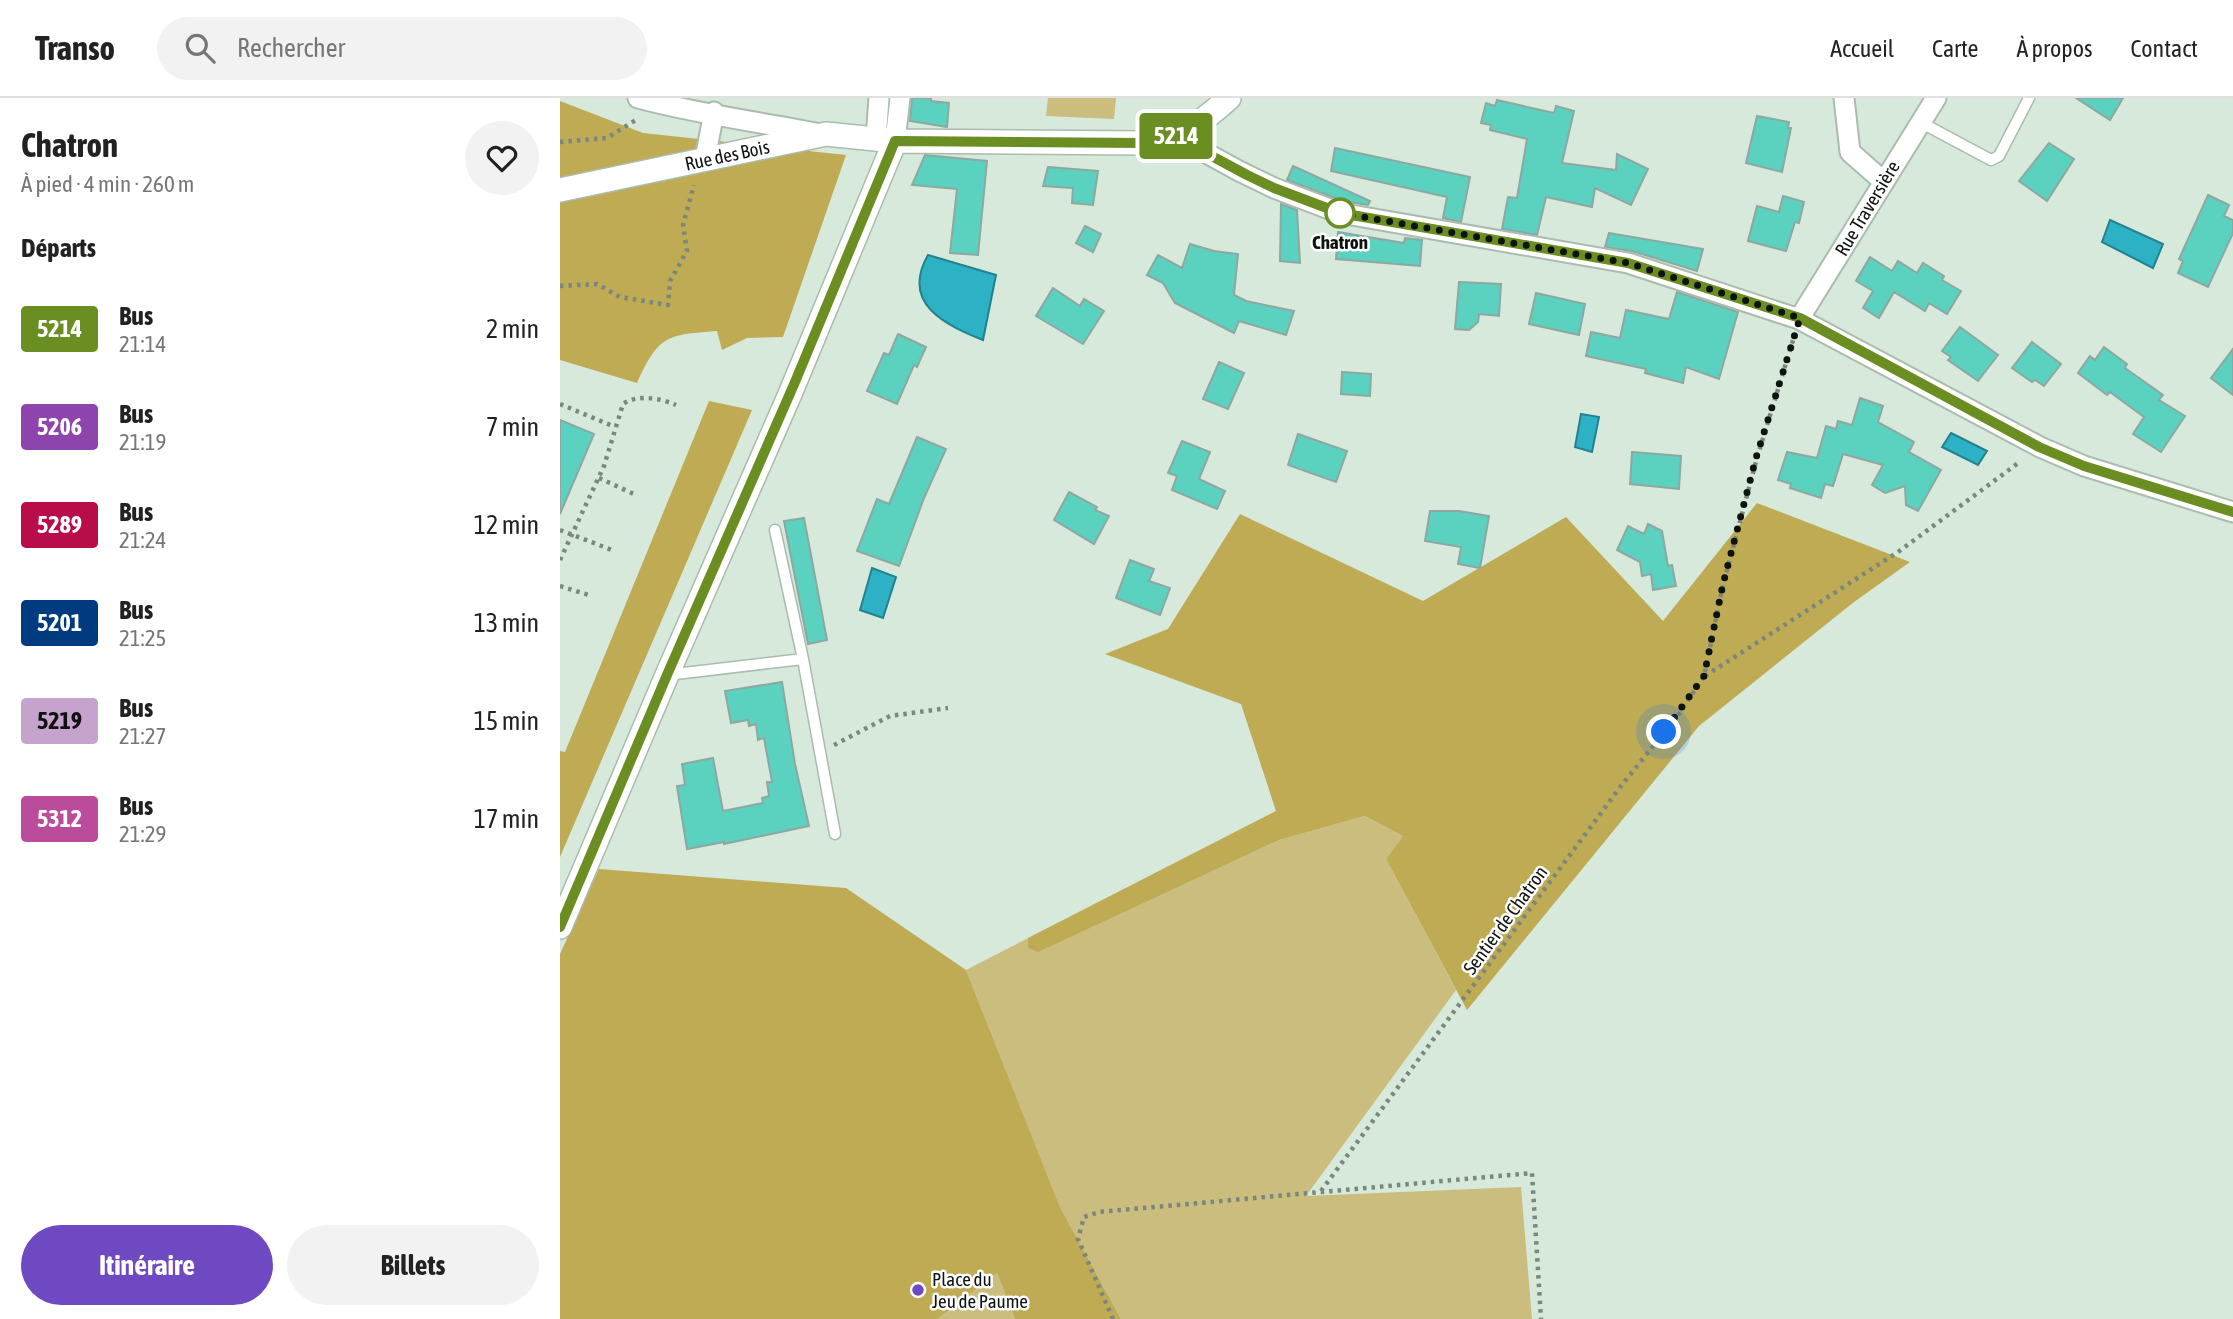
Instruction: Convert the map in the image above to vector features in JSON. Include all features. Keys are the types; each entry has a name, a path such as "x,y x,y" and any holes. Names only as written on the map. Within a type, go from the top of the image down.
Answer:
{"street":[{"path":"879,98 886,140"},
{"path":"560,927 795,382 900,98"},
{"path":"1229,98 1186,131 1208,154 1274,188 1340,213 1628,263 1800,318 2039,447 2084,466 2233,512"},
{"path":"1844,98 1850,152 1883,181"},
{"name":"Rue Traversière","path":"1800,318 1936,98"},
{"path":"652,101 826,134"},
{"path":"705,159 714,113"},
{"name":"Rue des Bois","path":"560,190 826,134 886,140 1142,143 1171,138 1186,131"}],"lane":[{"path":"1920,122 1992,160 1999,156 2029,98"},
{"path":"775,530 803,659 835,834"},
{"path":"667,675 803,659"}],"path":[{"path":"560,142 607,138 648,113 652,101"},
{"path":"560,286 597,284 621,297 668,305 670,281 687,251 683,225 688,205 705,159"},
{"name":"Sentier de Chatron","path":"1321,1191 1613,797 1679,714 1704,676 1723,584 1756,458 1800,318"},
{"path":"560,560 598,478 623,404 629,400 660,398 676,405"},
{"path":"560,404 615,427"},
{"path":"1704,676 1898,552 2039,447"},
{"path":"598,478 636,495"},
{"path":"560,530 612,550"},
{"path":"560,586 592,596"},
{"path":"820,752 890,716 948,708"},
{"path":"1113,1319 1077,1240 1084,1217 1099,1212 1532,1173 1541,1319"}],"shaded area":[{"path":"1048,98 1116,98 1114,119 1046,116"},
{"path":"560,101 643,133 846,155 783,337 747,338 722,350 717,331 675,337 666,340 652,355 637,383 560,360"},
{"path":"709,401 752,410 560,857 560,751 565,752"},
{"path":"1757,503 1910,562 1854,602 1699,726 1467,1010 1386,859 1403,836 1365,816 1279,840 1038,952 1028,948 1028,938 1276,811 1241,704 1105,654 1168,629 1240,514 1423,601 1566,517 1663,621"},
{"path":"1365,816 1403,836 1386,859 1456,990 1306,1196 1521,1187 1532,1319 1121,1319 1060,1207 966,970 1028,938 1028,948 1038,951 1279,840"},
{"path":"599,869 846,888 966,970 1060,1207 1121,1319 1015,1319 997,1273 937,1319 560,1319 560,954"},
{"path":"997,1273 1015,1319 937,1319 941,1315"}],"water":[{"path":"2110,220 2163,244 2153,268 2102,242"},
{"path":"928,255 996,275 983,340 942,319 923,299 920,287 921,272"},
{"path":"1581,414 1599,417 1592,452 1575,447"},
{"path":"1951,433 1987,451 1978,465 1942,447"},
{"path":"872,568 896,577 883,618 860,610"}],"building":[{"path":"912,98 931,98 931,101 949,103 947,127 910,121"},
{"path":"2076,98 2123,98 2110,120"},
{"path":"1497,100 1554,113 1556,106 1574,111 1562,163 1616,170 1617,154 1648,169 1631,205 1595,188 1592,207 1546,197 1537,235 1502,229 1508,197 1517,198 1527,139 1490,130 1491,125 1481,123 1486,103 1495,106"},
{"path":"1757,116 1789,122 1788,128 1791,128 1782,172 1746,163"},
{"path":"2049,143 2074,159 2047,201 2019,181"},
{"path":"1335,148 1470,177 1461,222 1443,218 1447,197 1331,171"},
{"path":"925,155 987,161 978,255 950,253 957,189 912,185"},
{"path":"1293,166 1370,201 1368,205 1343,201 1287,180"},
{"path":"1048,167 1098,171 1093,205 1072,203 1073,188 1043,186"},
{"path":"2208,195 2229,205 2224,216 2233,220 2233,233 2208,287 2178,273 2183,261 2179,259"},
{"path":"1783,196 1804,202 1799,223 1795,222 1786,251 1748,241 1757,206 1779,212"},
{"path":"1281,204 1297,210 1300,263 1280,261"},
{"path":"1085,226 1101,234 1093,252 1076,243"},
{"path":"1338,232 1404,243 1405,238 1422,240 1420,266 1336,259"},
{"path":"1609,233 1703,249 1697,271 1632,251 1605,247"},
{"path":"1190,244 1238,254 1234,295 1246,301 1294,311 1286,335 1239,321 1234,333 1175,303 1163,283 1147,275 1158,255 1182,268"},
{"path":"1870,257 1892,271 1898,261 1917,273 1923,263 1944,276 1942,280 1961,291 1947,314 1929,303 1925,311 1894,292 1879,318 1863,308 1873,291 1856,281"},
{"path":"1459,282 1501,284 1499,316 1479,314 1478,322 1469,330 1455,329"},
{"path":"1053,288 1080,306 1084,299 1104,311 1083,344 1036,316"},
{"path":"1677,292 1738,312 1719,379 1686,367 1683,383 1645,373 1646,369 1586,356 1591,332 1620,338 1626,310 1669,319"},
{"path":"1536,293 1585,304 1579,335 1529,324"},
{"path":"1960,327 1998,355 1978,381 1948,360 1951,357 1942,351"},
{"path":"898,334 926,347 917,367 914,365 897,404 867,391 884,353 889,355"},
{"path":"2032,342 2061,364 2044,386 2035,380 2032,382 2012,368"},
{"path":"2104,347 2127,364 2125,368 2163,395 2159,400 2185,416 2161,452 2133,434 2144,417 2110,392 2107,395 2078,373 2090,356 2095,360"},
{"path":"2233,349 2233,395 2211,378"},
{"path":"1219,362 1244,373 1228,409 1203,399"},
{"path":"1342,372 1371,374 1370,396 1341,394"},
{"path":"1860,398 1883,406 1878,422 1914,442 1909,452 1941,470 1918,511 1906,505 1905,486 1885,493 1872,485 1883,465 1843,454 1833,486 1825,484 1821,498 1790,488 1791,484 1778,480 1787,452 1817,458 1826,426 1836,429 1838,421 1852,425"},
{"path":"560,420 594,434 560,514"},
{"path":"1298,434 1347,451 1336,482 1288,465"},
{"path":"917,437 946,449 924,498 899,566 857,551 877,499 889,504"},
{"path":"1182,441 1210,452 1199,479 1225,491 1217,509 1172,490 1177,476 1168,473"},
{"path":"1632,452 1681,456 1679,489 1630,484"},
{"path":"1069,492 1109,516 1094,544 1054,520"},
{"path":"1430,511 1459,511 1489,516 1480,568 1458,564 1461,547 1425,541"},
{"path":"804,518 827,640 808,644 784,521"},
{"path":"1648,524 1662,531 1668,566 1672,565 1676,586 1653,590 1651,574 1642,576 1640,562 1617,550 1628,526 1644,534"},
{"path":"1130,560 1154,569 1149,581 1170,588 1160,615 1116,598"},
{"path":"782,682 795,764 809,826 687,849 677,786 685,785 682,764 713,758 723,811 763,803 762,798 769,796 767,782 772,782 764,738 758,740 756,724 749,726 748,720 731,723 725,691"}],"bus line":[{"name":"5214","path":"560,927 795,382 895,141 1142,143 1171,138 1186,131 1208,154 1247,175 1340,213 1628,263 1800,318 1825,334 2039,447 2084,466 2233,512"}],"place":[{"name":"Chatron","path":"1340,213"},
{"name":"Place du Jeu de Paume","path":"918,1290"}],"route":[{"path":"1340,213 1628,263 1800,318 1756,458 1723,584 1704,676 1664,732"}]}
